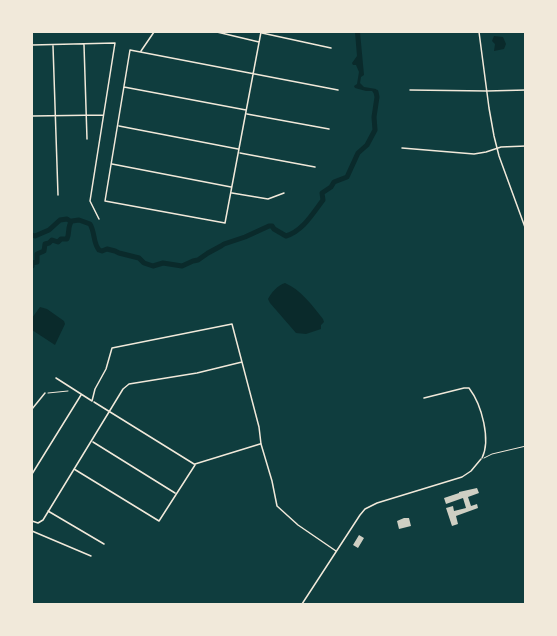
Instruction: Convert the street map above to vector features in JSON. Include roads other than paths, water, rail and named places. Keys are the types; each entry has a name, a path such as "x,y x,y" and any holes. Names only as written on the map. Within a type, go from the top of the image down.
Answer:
{"street":[{"path":"140,52 154,32"},
{"path":"217,32 259,42"},
{"path":"331,48 261,32 254,74 225,223 105,201 130,50 254,74 338,90"},
{"path":"479,32 491,124 497,149 525,230"},
{"path":"32,45 115,43 90,201 99,219"},
{"path":"84,44 87,139"},
{"path":"53,45 58,195"},
{"path":"124,87 329,129"},
{"path":"410,90 525,90"},
{"path":"32,116 103,115"},
{"path":"118,126 239,149"},
{"path":"402,148 474,154 501,147 525,146"},
{"path":"238,153 315,167"},
{"path":"111,164 232,187"},
{"path":"231,193 268,199 284,193"},
{"path":"92,401 95,389 106,369 112,348 232,324 279,510 336,551"},
{"path":"32,521 40,522 48,511 123,389 129,384 197,373 242,362"},
{"path":"56,378 195,465"},
{"path":"302,604 360,514 368,507 461,478 471,471 481,459 485,449 485,432 477,402 470,388 424,398"},
{"path":"32,409 45,393"},
{"path":"32,474 81,394"},
{"path":"91,441 176,494"},
{"path":"74,469 159,521 195,465 261,444"},
{"path":"481,459 525,446"},
{"path":"48,511 104,544"},
{"path":"32,531 92,556"}],"water":[{"path":"355,32 360,32 364,75 360,83 364,87 376,89 377,97 372,91 354,86 357,84 359,72 356,65 352,63 357,56"},
{"path":"494,36 503,37 506,44 504,49 494,51 495,44 492,41"},
{"path":"285,283 301,294 323,319 321,329 306,334 296,333 270,303 268,299 271,294"},
{"path":"40,307 64,321 65,324 55,345 32,330 32,318"}],"waterway":[{"path":"32,266 32,263 37,262 37,254 44,251 45,244 52,240 58,242 61,239 67,239 70,223 79,220 90,224 99,250 107,249 139,258 144,263 153,266 163,263 182,266 198,260 224,244 269,226 286,236 292,234 303,226 323,200 322,193 334,182 347,177 358,153 367,145 375,130 376,92"},
{"path":"32,235 35,236 49,230 60,220 70,221"}]}
